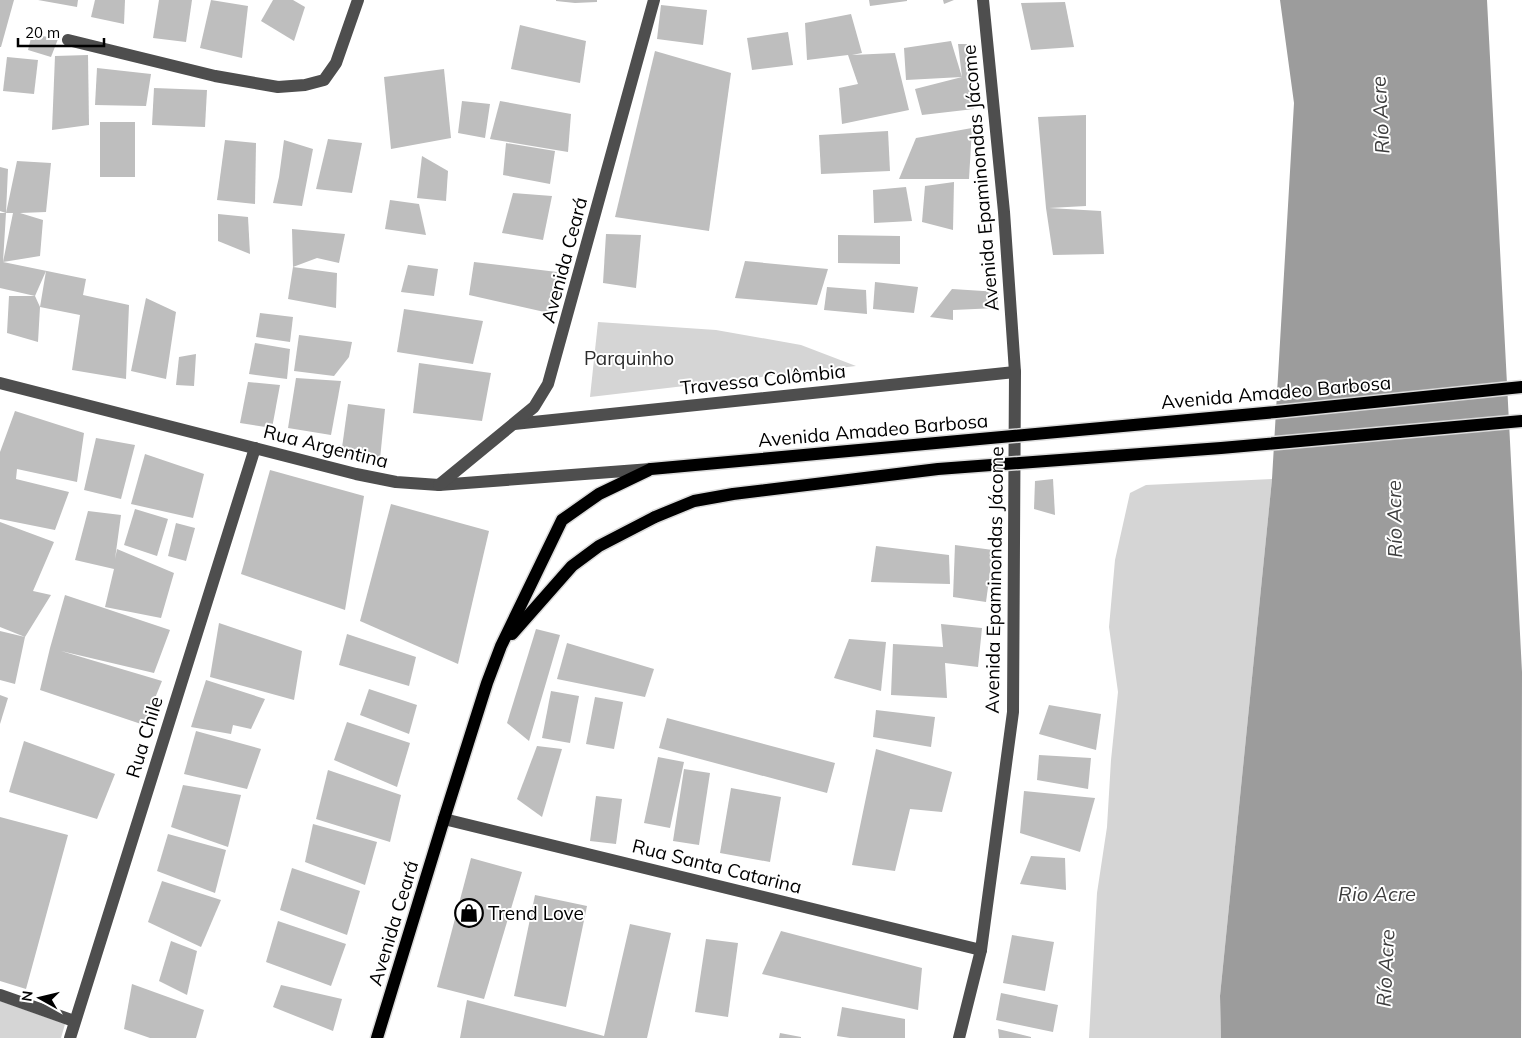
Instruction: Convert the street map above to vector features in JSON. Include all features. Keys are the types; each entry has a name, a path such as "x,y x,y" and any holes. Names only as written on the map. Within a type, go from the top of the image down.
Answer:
{"main road":[{"name":"Avenida Amadeo Barbosa","path":"444,819 501,646 562,520 599,494 651,469 1256,414 1522,387"},
{"path":"501,646 572,566 599,546 655,517 694,501 733,494 938,469 1221,448 1522,421"},
{"name":"Avenida Ceará","path":"377,1038 444,819"}],"street":[{"path":"68,40 214,76 278,87 305,86 324,80 336,64 358,0"},
{"name":"Avenida Ceará","path":"439,486 534,407 548,384 654,0"},
{"name":"Avenida Epaminondas Jácome","path":"959,1038 981,950 1013,712 1015,372 1004,212 983,0"},
{"name":"Travessa Colômbia","path":"514,424 1015,372"},
{"name":"Rua Argentina","path":"0,383 356,474 396,482 439,486 651,469"},
{"name":"Rua Chile","path":"70,1038 255,448"},
{"name":"Rua Santa Catarina","path":"444,819 981,950"},
{"path":"0,995 74,1021"}],"green space":[{"name":"Parquinho","path":"598,322 716,330 801,345 856,366 590,397"},
{"path":"1272,479 1220,996 1221,1038 1089,1038 1097,893 1107,827 1118,692 1109,627 1115,560 1130,493 1146,485"},
{"path":"0,1001 65,1024 61,1038 0,1038"}],"water":[{"name":"Rio Acre","path":"1280,0 1487,0 1522,672 1521,1038 1221,1038 1220,996 1272,479 1294,103"}],"building":[{"path":"0,0 14,0 1,47 0,47"},
{"path":"38,0 78,0 77,7"},
{"path":"95,0 125,0 124,24 91,17"},
{"path":"159,0 192,0 186,42 153,38"},
{"path":"211,0 248,6 242,58 200,48"},
{"path":"273,0 293,0 305,7 294,41 261,21"},
{"path":"556,0 597,0 597,2 575,3"},
{"path":"869,0 907,0 907,1 870,6"},
{"path":"943,0 954,0 944,4"},
{"path":"1065,2 1074,47 1031,50 1021,3"},
{"path":"661,5 707,10 703,45 657,39"},
{"path":"851,14 862,53 852,55 895,53 909,110 842,124 839,88 858,84 848,55 807,60 805,23"},
{"path":"520,25 586,41 580,83 511,69"},
{"path":"788,32 793,65 752,70 747,38"},
{"path":"32,34 58,39 51,57 28,50"},
{"path":"951,41 962,77 906,80 904,48"},
{"path":"958,44 967,44 974,109 922,115 915,89 962,77"},
{"path":"655,51 731,73 709,231 615,217"},
{"path":"88,55 89,125 52,130 55,56"},
{"path":"7,57 38,60 34,94 3,91"},
{"path":"97,68 151,74 146,106 95,105"},
{"path":"444,69 451,138 391,149 384,77"},
{"path":"154,88 207,90 205,127 152,125"},
{"path":"462,101 490,104 485,138 458,133"},
{"path":"500,101 571,114 568,152 490,139"},
{"path":"1086,115 1086,206 1049,208 1101,211 1104,254 1053,255 1046,208 1038,117"},
{"path":"100,122 135,122 135,177 100,177"},
{"path":"972,128 969,179 899,179 916,138"},
{"path":"888,131 890,171 821,174 819,135"},
{"path":"328,139 362,143 352,193 316,189"},
{"path":"225,140 256,143 255,204 217,200"},
{"path":"284,140 313,149 302,206 273,203"},
{"path":"506,143 555,151 550,184 503,175"},
{"path":"422,156 448,171 446,201 417,198"},
{"path":"17,161 51,163 46,212 20,213 43,220 40,256 3,262 13,213 6,213"},
{"path":"0,167 8,169 6,213 0,211"},
{"path":"954,182 953,230 922,222 925,186"},
{"path":"906,187 912,221 874,223 873,190"},
{"path":"513,193 552,196 543,240 502,233"},
{"path":"390,200 419,204 426,235 385,229"},
{"path":"0,213 6,213 3,262 86,279 83,295 129,305 126,379 72,370 80,315 40,307 46,271 35,296 0,288"},
{"path":"218,214 248,217 250,254 218,241"},
{"path":"292,229 345,234 339,263 317,258 293,267"},
{"path":"606,234 641,235 636,288 603,283"},
{"path":"838,235 900,236 900,264 838,263"},
{"path":"745,261 828,269 817,305 735,298"},
{"path":"474,262 557,272 549,313 469,295"},
{"path":"408,265 438,269 434,296 401,292"},
{"path":"293,267 337,273 336,308 288,299"},
{"path":"875,282 918,287 914,313 873,309"},
{"path":"827,287 866,290 867,314 824,310"},
{"path":"952,289 999,292 997,308 953,310 953,320 930,317"},
{"path":"9,296 35,296 40,307 38,342 7,333"},
{"path":"146,298 176,312 166,379 131,371"},
{"path":"404,309 483,321 473,364 397,352"},
{"path":"260,313 293,317 290,342 256,337"},
{"path":"299,335 352,342 349,357 334,376 294,371"},
{"path":"255,343 290,349 287,379 249,374"},
{"path":"196,354 194,386 176,385 179,357"},
{"path":"419,363 491,373 482,421 413,413"},
{"path":"296,378 341,381 331,435 288,428"},
{"path":"248,382 280,385 272,428 240,423"},
{"path":"348,404 385,409 380,459 341,455"},
{"path":"15,411 84,433 77,482 17,469 16,479 69,492 55,530 0,519 0,452"},
{"path":"96,438 135,445 121,499 84,490"},
{"path":"145,454 204,474 193,518 131,504"},
{"path":"270,470 364,496 345,610 241,574"},
{"path":"1053,479 1055,515 1034,509 1035,481"},
{"path":"391,504 489,531 458,664 360,621"},
{"path":"135,509 168,519 157,556 124,545"},
{"path":"88,511 121,515 115,559 117,549 174,573 161,618 105,607 114,569 75,560"},
{"path":"0,522 54,542 33,591 51,595 25,637 0,627"},
{"path":"176,523 195,528 186,561 168,556"},
{"path":"955,545 993,550 986,602 953,597"},
{"path":"876,546 949,555 950,584 871,582"},
{"path":"65,595 170,630 154,673 61,651 162,681 144,725 40,690"},
{"path":"219,623 302,651 294,700 210,677"},
{"path":"941,624 982,628 978,667 945,663 947,698 891,695 893,644 943,647"},
{"path":"536,629 560,635 529,741 507,723"},
{"path":"0,631 25,637 15,684 0,680"},
{"path":"347,634 416,657 409,686 339,665"},
{"path":"849,639 886,642 881,691 834,678"},
{"path":"567,643 654,669 645,697 557,679"},
{"path":"206,680 265,699 251,729 233,725 231,734 191,727"},
{"path":"369,689 417,705 409,734 360,715"},
{"path":"551,691 579,696 570,743 542,738"},
{"path":"0,695 8,698 0,724"},
{"path":"595,697 623,702 614,749 586,744"},
{"path":"1049,705 1101,714 1096,750 1039,734"},
{"path":"876,710 935,717 931,747 873,737"},
{"path":"667,718 835,763 827,793 659,748"},
{"path":"347,722 410,743 397,787 334,760"},
{"path":"196,731 261,749 247,789 184,774"},
{"path":"24,741 115,774 97,819 9,792"},
{"path":"537,746 562,749 542,817 517,799"},
{"path":"876,749 952,772 942,812 910,809 895,871 852,865"},
{"path":"1039,755 1091,758 1088,789 1037,780"},
{"path":"658,757 684,762 670,828 644,823"},
{"path":"684,769 710,773 699,845 673,841"},
{"path":"328,770 401,795 390,842 316,819"},
{"path":"183,785 241,795 228,847 171,827"},
{"path":"731,788 781,797 770,862 720,853"},
{"path":"1024,791 1095,798 1080,852 1020,833"},
{"path":"596,796 622,799 616,844 590,841"},
{"path":"0,817 68,835 26,989 0,981"},
{"path":"313,824 377,842 365,885 305,862"},
{"path":"168,834 226,850 215,893 157,871"},
{"path":"1031,856 1065,858 1066,890 1020,884"},
{"path":"471,858 522,872 484,999 437,987"},
{"path":"292,868 360,891 347,935 280,910"},
{"path":"162,881 221,900 201,947 148,922"},
{"path":"535,895 587,906 566,1007 514,996"},
{"path":"278,921 346,944 331,986 266,962"},
{"path":"630,924 671,933 647,1038 460,1038 467,1000 604,1036"},
{"path":"781,931 922,968 918,1010 762,974"},
{"path":"1012,935 1054,942 1045,991 1003,983"},
{"path":"706,939 738,943 728,1017 695,1012"},
{"path":"171,941 197,951 187,995 159,981"},
{"path":"132,984 204,1010 196,1038 150,1038 124,1029"},
{"path":"281,985 342,999 333,1031 273,1007"},
{"path":"1001,993 1058,1005 1053,1032 996,1020"},
{"path":"842,1007 905,1019 905,1038 850,1038 837,1036"},
{"path":"998,1029 1031,1037 1031,1038 999,1038"},
{"path":"780,1033 801,1037 801,1038 779,1038"}],"place":[{"name":"Trend Love","path":"469,913"}],"water label":[{"name":"Río Acre","path":"1380,115"},
{"name":"Río Acre","path":"1394,519"},
{"name":"Río Acre","path":"1385,968"}]}
